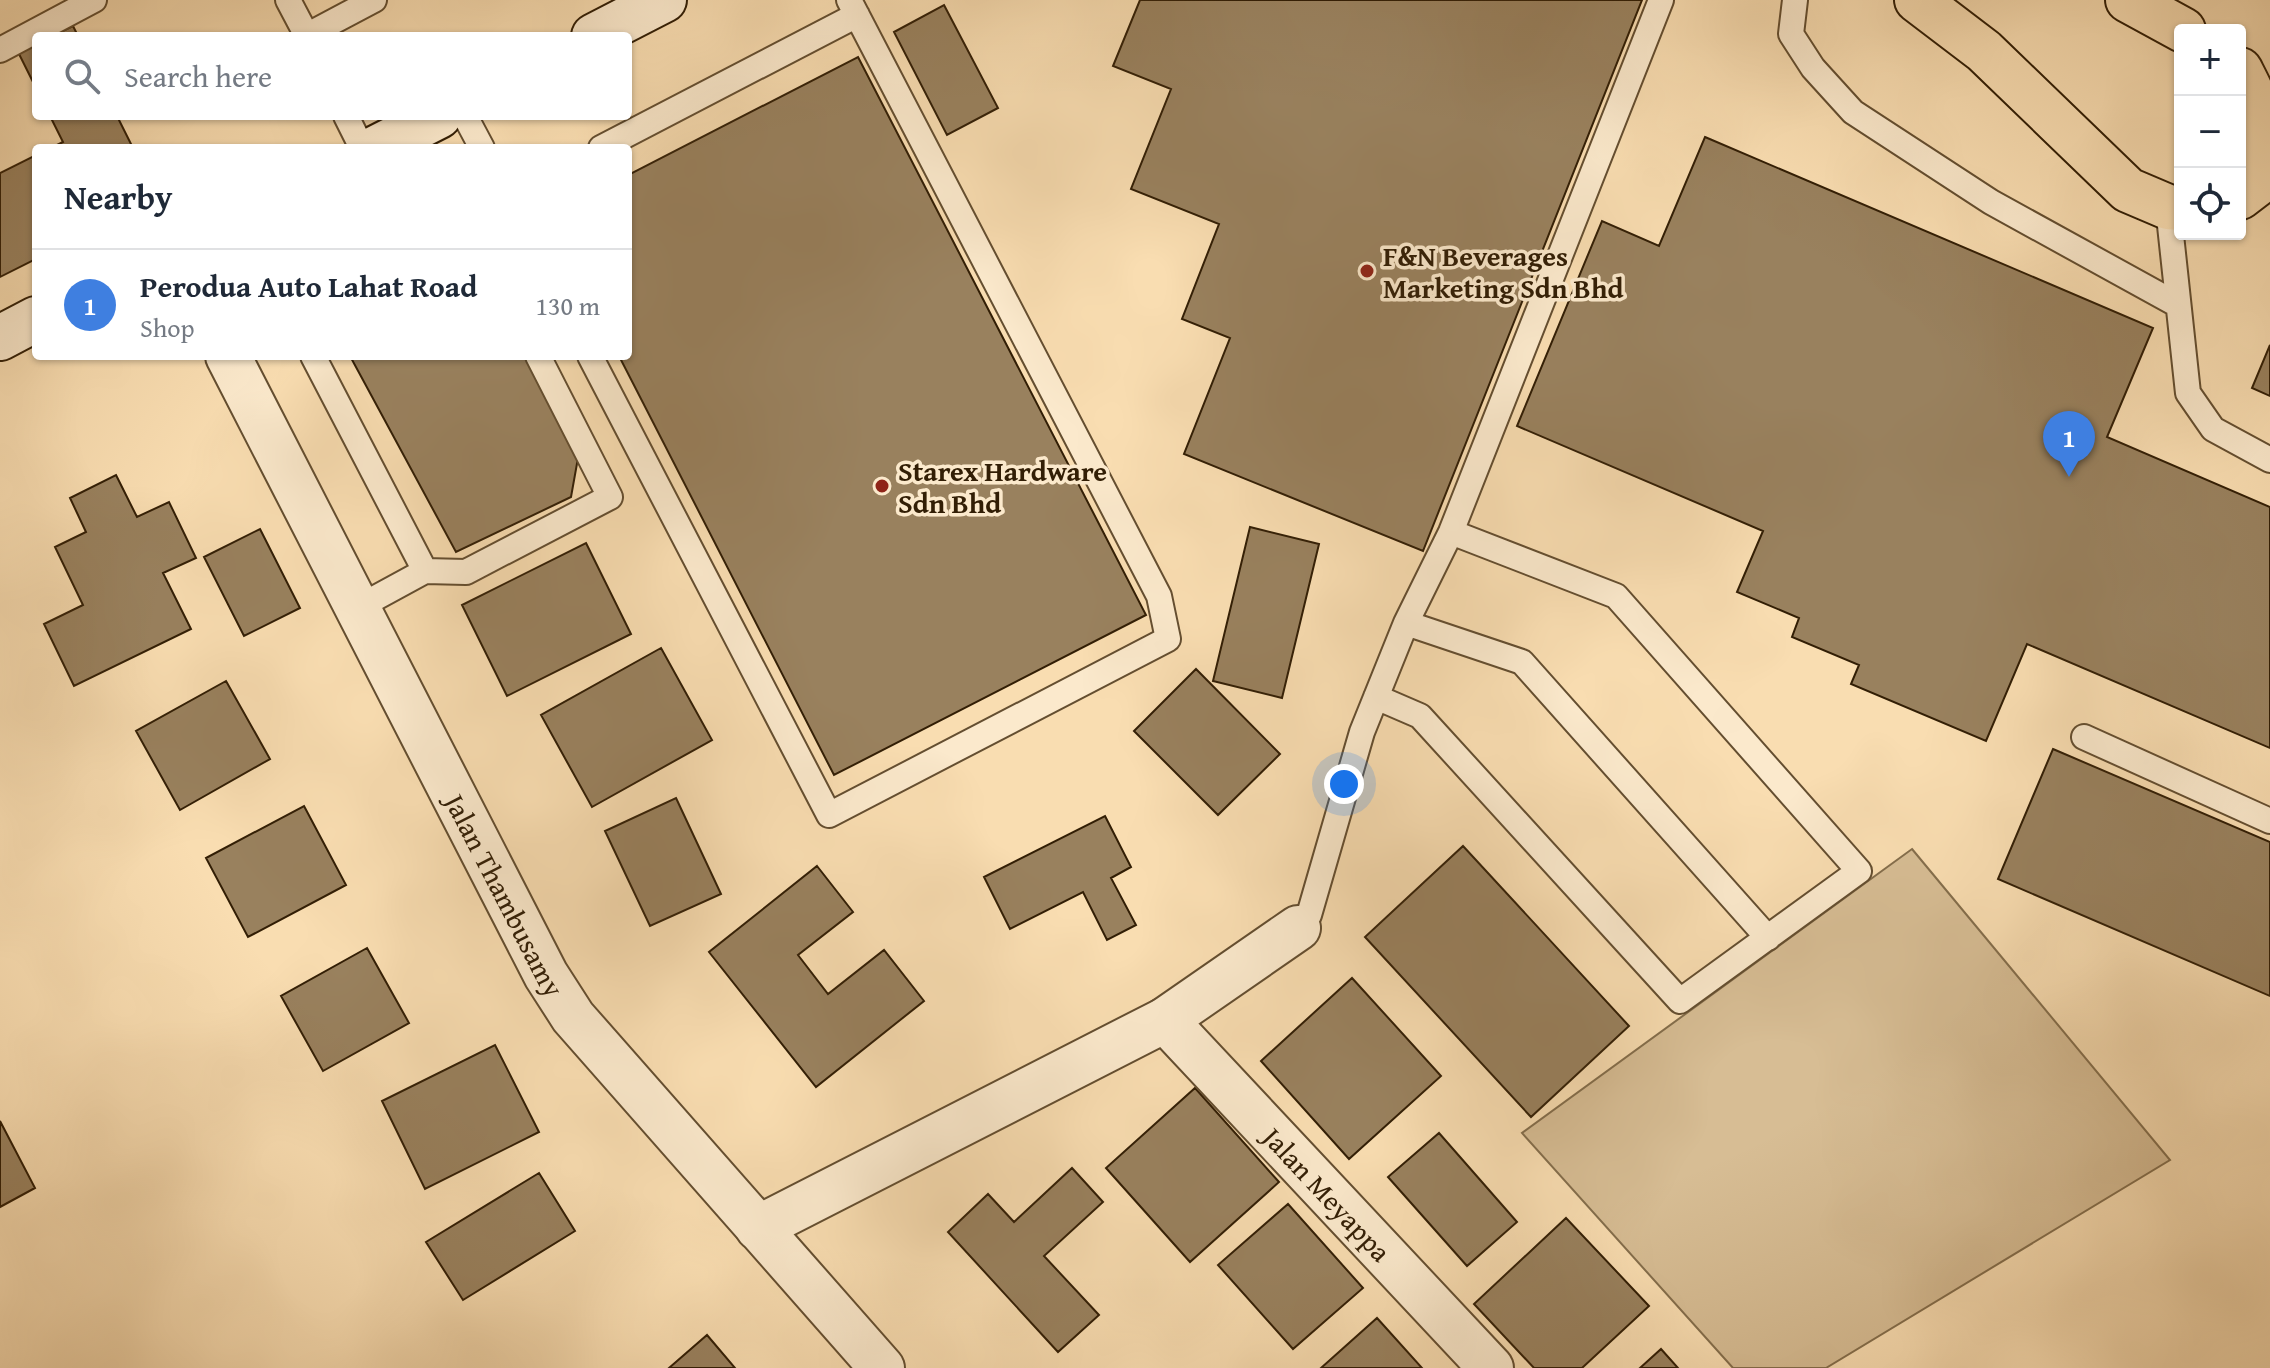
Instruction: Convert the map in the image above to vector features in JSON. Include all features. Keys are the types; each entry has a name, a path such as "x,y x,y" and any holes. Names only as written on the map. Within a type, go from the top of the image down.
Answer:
{"main road":[{"path":"1917,0 1984,51 2128,190 2174,204"},
{"path":"2128,0 2174,25"},
{"path":"2246,64 2270,78"},
{"path":"2246,84 2259,113 2259,128 2246,152"},
{"path":"2246,192 2270,174"}],"street":[{"path":"602,32 664,0"},
{"path":"388,144 430,130"},
{"path":"0,338 32,321"},
{"name":"Jalan Thambusamy","path":"230,360 546,975 573,1017 882,1368"},
{"path":"758,1228 1165,1020 1298,928"},
{"name":"Jalan Meyappa","path":"1165,1020 1491,1368"}],"lane":[{"path":"34,32 94,0"},
{"path":"288,0 304,32"},
{"path":"314,32 374,0"},
{"path":"1298,928 1309,915 1362,732 1406,623 1451,532 1661,0"},
{"path":"1795,0 1791,34 1813,68 1853,112 1991,202 2178,305"},
{"path":"592,360 829,815 1168,639 1159,596 853,7 608,144"},
{"path":"0,50 32,33"},
{"path":"348,120 360,144"},
{"path":"467,120 480,144"},
{"path":"2177,240 2178,305 2188,393 2213,429 2270,460"},
{"path":"315,360 425,571"},
{"path":"357,608 425,571 466,572 610,497 540,360"},
{"path":"1376,697 1420,716 1680,1001 1859,871 1616,596 1451,532"},
{"path":"1406,623 1522,662 1768,938"},
{"path":"2084,737 2270,821"}],"shaded area":[{"path":"1912,849 2170,1160 1826,1368 1733,1368 1522,1133"}],"building":[{"name":"F&N Beverages Marketing Sdn Bhd","path":"1140,0 1642,0 1423,551 1184,454 1230,338 1182,319 1219,224 1131,189 1171,89 1113,66"},
{"path":"944,5 998,108 947,135 894,32"},
{"path":"73,26 76,32 60,32"},
{"path":"32,46 32,80 18,52"},
{"name":"Starex Hardware Sdn Bhd","path":"858,57 1146,615 834,775 621,360 632,360 632,173"},
{"path":"52,120 119,120 131,144 59,144 63,142"},
{"path":"1705,137 2153,328 2107,437 2270,507 2270,748 2027,644 1986,741 1851,684 1859,665 1792,637 1799,618 1737,592 1763,531 1517,426 1602,221 1659,246"},
{"path":"32,157 32,261 0,277 0,173"},
{"path":"2270,345 2270,396 2252,388"},
{"path":"352,360 528,360 578,458 571,497 456,552"},
{"path":"116,475 137,517 169,502 196,558 163,573 191,629 74,686 44,624 83,605 55,547 86,532 70,498"},
{"path":"1250,527 1319,544 1282,698 1213,681"},
{"path":"260,529 300,608 244,636 204,557"},
{"path":"586,543 631,634 507,696 462,605"},
{"path":"661,648 712,740 592,807 541,715"},
{"path":"1196,669 1280,754 1218,815 1134,731"},
{"path":"226,681 270,759 180,810 136,731"},
{"path":"2053,749 2270,842 2270,996 1998,879"},
{"path":"676,798 721,894 650,926 605,831"},
{"path":"304,806 346,885 248,937 206,858"},
{"path":"1105,816 1131,867 1111,878 1136,925 1107,940 1083,892 1010,929 984,877"},
{"path":"1463,846 1629,1026 1531,1117 1365,937"},
{"path":"817,866 853,912 798,955 828,994 884,950 924,1001 816,1087 709,952"},
{"path":"367,948 409,1023 323,1071 281,996"},
{"path":"1352,978 1441,1076 1349,1159 1261,1061"},
{"path":"495,1045 539,1132 425,1189 382,1101"},
{"path":"1195,1088 1279,1182 1190,1262 1106,1168"},
{"path":"0,1121 35,1188 0,1207"},
{"path":"1439,1133 1517,1222 1467,1266 1388,1177"},
{"path":"1072,1168 1103,1202 1044,1256 1099,1315 1058,1352 948,1232 988,1194 1014,1222"},
{"path":"539,1173 575,1231 463,1300 426,1242"},
{"path":"1288,1204 1363,1288 1293,1349 1218,1265"},
{"path":"1566,1218 1649,1306 1582,1368 1534,1368 1474,1304"},
{"path":"1377,1318 1422,1368 1321,1368"},
{"path":"707,1335 735,1368 669,1368"},
{"path":"1661,1349 1678,1368 1640,1368"}],"place":[{"name":"F&N Beverages Marketing Sdn Bhd","path":"1367,271"},
{"name":"Perodua Auto Lahat Road","path":"2069,477"},
{"name":"Starex Hardware Sdn Bhd","path":"882,486"}]}
